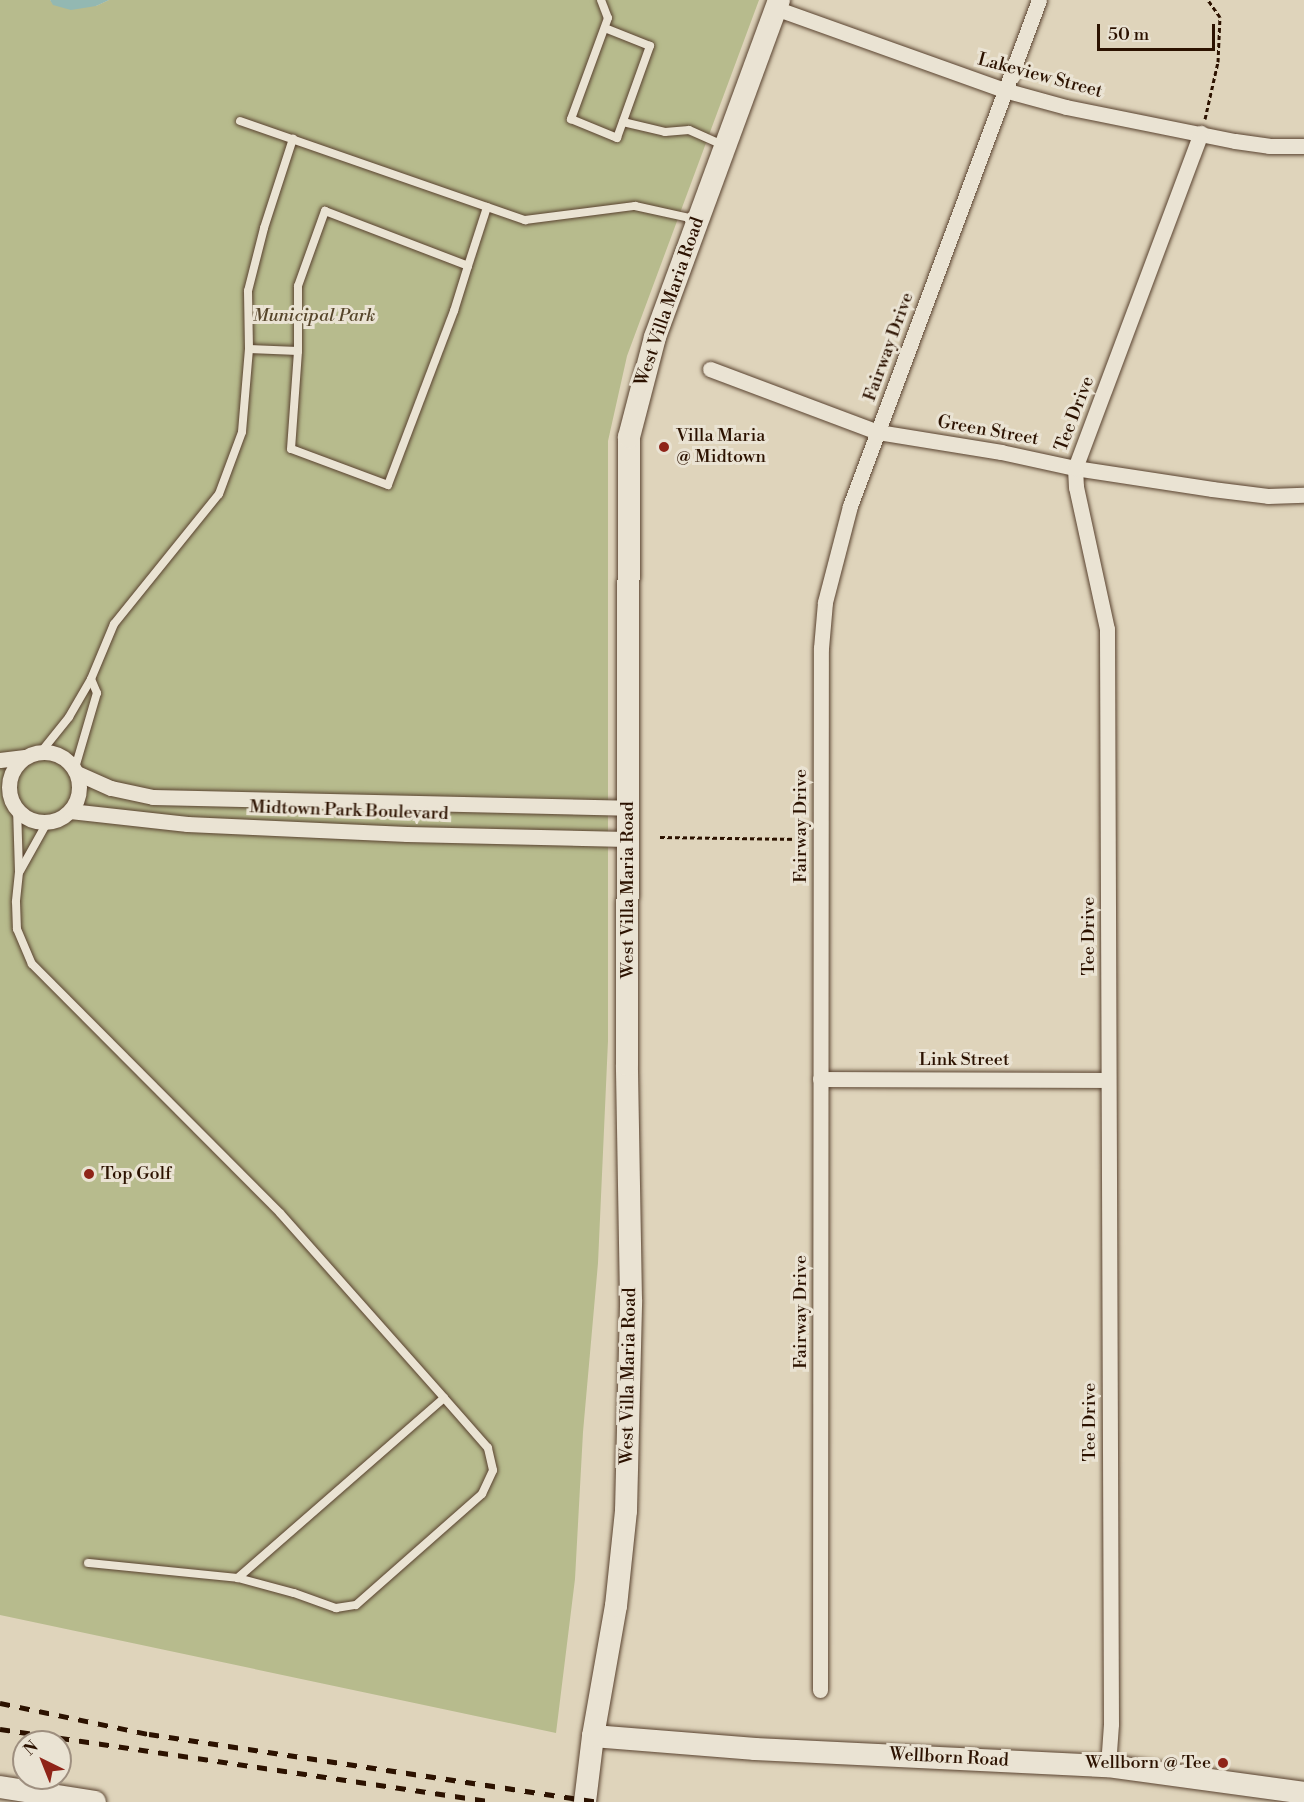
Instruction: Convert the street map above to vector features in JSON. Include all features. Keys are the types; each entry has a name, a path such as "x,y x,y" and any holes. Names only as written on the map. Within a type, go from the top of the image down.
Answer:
{"main road":[{"name":"West Villa Maria Road","path":"585,1802 593,1736 616,1606 626,1511 632,1300 627,1065 628,437 655,337 727,147 777,4"},
{"name":"Wellborn Road","path":"593,1736 755,1749 1108,1766 1304,1793"},
{"path":"0,1787 95,1802"}],"street":[{"name":"Fairway Drive","path":"820,1690 821,648 825,602 850,506 1039,0"},
{"name":"Lakeview Street","path":"777,4 1004,90 1066,106 1269,146 1304,146"},
{"name":"Tee Drive","path":"1108,1766 1111,1724 1107,629 1076,487 1075,468 1201,133"},
{"name":"Green Street","path":"710,369 878,432 1001,452 1075,468 1257,495 1304,495"},
{"path":"0,760 25,757 41,752 60,755 76,771 79,793 70,811 48,821 26,816 9,800 11,776 25,757"},
{"name":"Midtown Park Boulevard","path":"76,771 111,788 153,797 627,808"},
{"name":"Midtown Park Boulevard","path":"70,811 198,824 407,834 627,839"},
{"name":"Link Street","path":"820,1079 1108,1080"}],"lane":[{"path":"601,0 608,18 572,119 617,138 650,46 605,28"},
{"path":"240,121 525,220 635,206 699,220"},
{"path":"623,122 665,132 689,130 727,147"},
{"path":"41,752 69,717 91,679 114,624 219,494 242,432 249,349 249,291 264,228 293,139"},
{"path":"468,266 325,211 298,286 298,351 291,449 388,485 454,310 487,207"},
{"path":"249,349 298,351"},
{"path":"76,771 97,693 91,679"},
{"path":"9,800 20,872 16,902 17,929 32,964 280,1213 488,1448 493,1470 482,1494 356,1605 336,1608 294,1593 238,1578 88,1563"},
{"path":"20,872 48,821"},
{"path":"238,1578 444,1398"}],"path":[{"path":"1201,133 1218,51 1220,17 1208,0"},
{"path":"660,837 821,839"}],"green space":[{"name":"Municipal Park","path":"0,0 50,0 54,5 96,6 109,0 759,0 627,356 608,441 608,1041 598,1263 583,1432 575,1579 556,1733 0,1615"}],"water":[{"path":"50,0 109,0 96,6 71,10 53,5"}],"railway":[{"path":"0,1703 149,1734 599,1802"},
{"path":"0,1729 495,1802"}],"place":[{"name":"Villa Maria @ Midtown","path":"664,447"},
{"name":"Top Golf","path":"89,1174"},
{"name":"Wellborn @ Tee","path":"1223,1763"}]}
